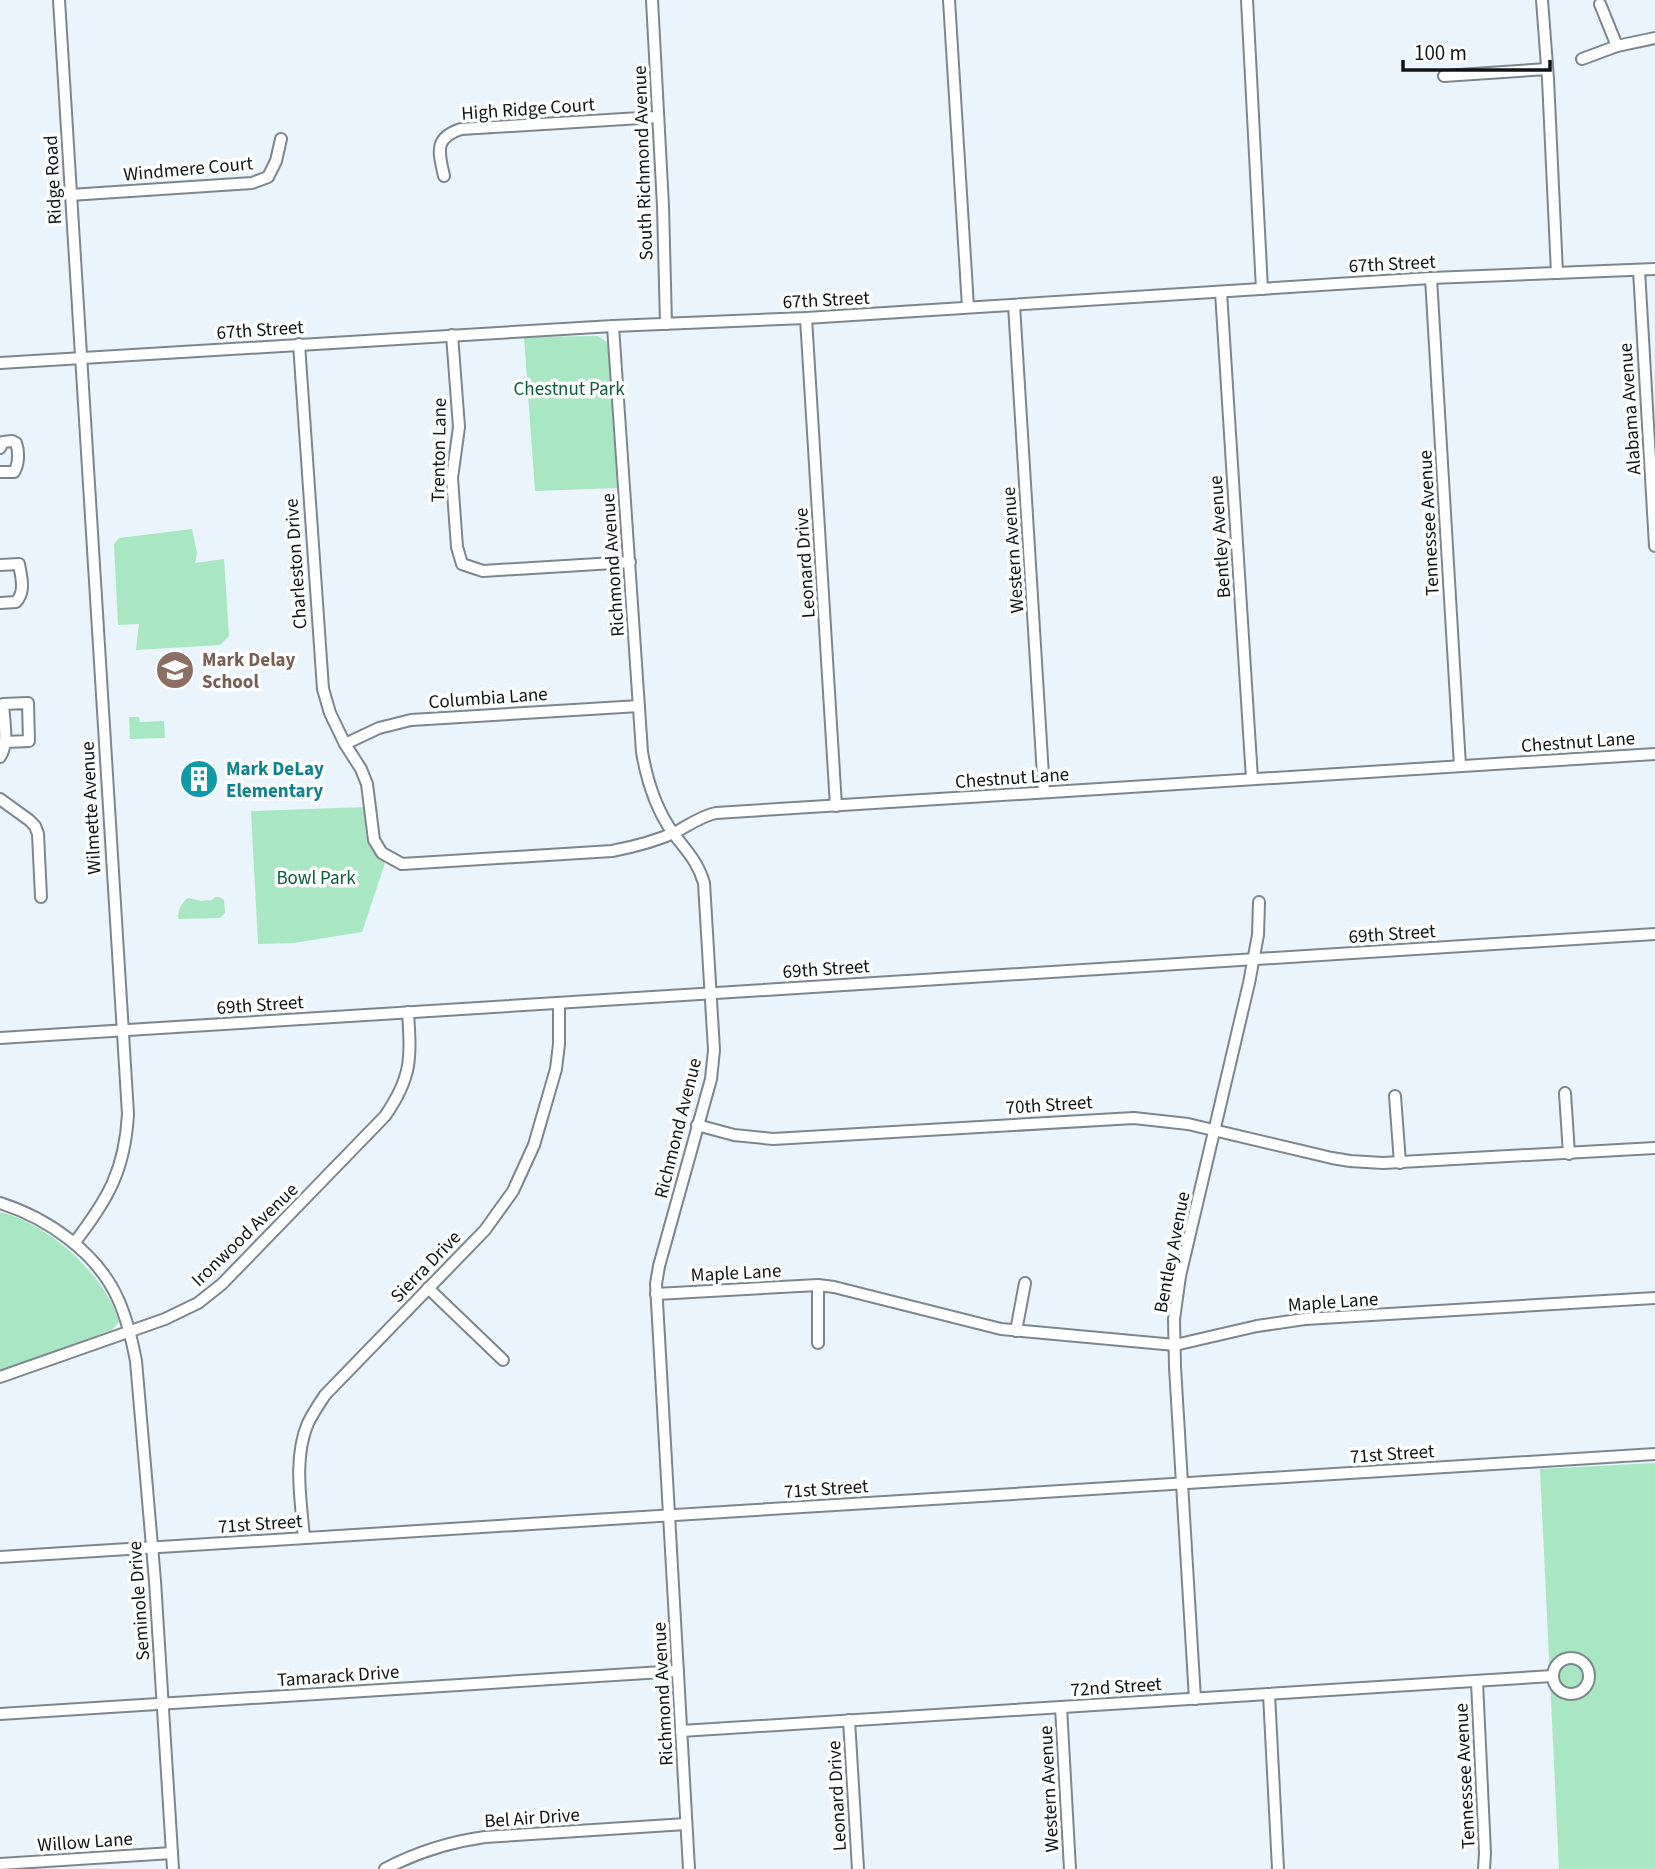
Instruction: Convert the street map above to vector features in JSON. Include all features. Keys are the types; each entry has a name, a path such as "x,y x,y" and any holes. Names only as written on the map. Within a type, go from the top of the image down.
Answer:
{"street":[{"name":"Ridge Road","path":"59,0 80,358"},
{"name":"South Richmond Avenue","path":"652,0 666,324"},
{"path":"949,0 968,307"},
{"path":"1247,0 1262,289"},
{"path":"1542,0 1557,273"},
{"path":"1600,4 1618,46"},
{"path":"1582,59 1618,46 1655,38"},
{"path":"1444,76 1547,69"},
{"name":"High Ridge Court","path":"444,176 439,152 441,143 449,132 461,129 657,117"},
{"name":"Windmere Court","path":"70,195 252,183 268,177 276,161 281,139"},
{"name":"67th Street","path":"0,363 613,326 806,318 1431,278 1655,269"},
{"name":"Alabama Avenue","path":"1639,270 1655,546"},
{"name":"Tennessee Avenue","path":"1431,278 1460,766"},
{"name":"Bentley Avenue","path":"1221,292 1252,779"},
{"name":"Western Avenue","path":"1014,305 1044,792"},
{"name":"Leonard Drive","path":"806,318 836,806"},
{"name":"Richmond Avenue","path":"613,326 642,752 646,774 659,811 695,859 704,883 714,1050 713,1070 659,1266 656,1294 689,1869"},
{"name":"Trenton Lane","path":"452,335 459,427 452,478 457,547 462,564 483,571 630,562"},
{"name":"Charleston Drive","path":"299,344 320,675 326,701 367,784 373,834 382,853"},
{"name":"Wilmette Avenue","path":"75,1242 108,1194 123,1155 128,1114 80,358"},
{"path":"0,448 3,442 12,441 16,443 18,450 17,468 14,472 0,472"},
{"path":"0,565 19,564 23,586 16,602 0,603"},
{"name":"Columbia Lane","path":"345,744 388,725 411,720 639,706"},
{"path":"0,757 4,752 5,742"},
{"name":"Chestnut Lane","path":"382,853 402,864 408,864 599,852 639,845 716,813 1655,754"},
{"path":"0,799 35,826 38,834 41,897"},
{"name":"Bentley Avenue","path":"1195,1699 1174,1319 1180,1276 1254,959 1259,902"},
{"name":"69th Street","path":"0,1038 1655,934"},
{"name":"Sierra Drive","path":"304,1538 299,1467 308,1424 326,1395 485,1230 513,1191 538,1135 556,1069 559,1003"},
{"name":"Ironwood Avenue","path":"0,1377 182,1312 222,1284 385,1116 401,1091 408,1072 408,1012"},
{"path":"1565,1093 1569,1154"},
{"path":"1395,1096 1400,1163"},
{"name":"70th Street","path":"697,1125 760,1139 1116,1118 1174,1122 1332,1158 1368,1163 1655,1148"},
{"name":"Seminole Drive","path":"0,1203 40,1220 75,1242 114,1291 130,1331 136,1361 152,1548 173,1869"},
{"path":"1016,1331 1025,1283"},
{"path":"818,1285 818,1343"},
{"name":"Maple Lane","path":"656,1294 818,1285 1001,1329 1175,1345 1257,1326 1305,1319 1655,1298"},
{"path":"428,1288 503,1360"},
{"name":"71st Street","path":"0,1557 1655,1454"},
{"name":"Tamarack Drive","path":"0,1714 678,1671"},
{"name":"72nd Street","path":"681,1731 1553,1676"},
{"name":"Tennessee Avenue","path":"1477,1682 1484,1869"},
{"path":"1269,1694 1278,1869"},
{"name":"Western Avenue","path":"1060,1707 1070,1869"},
{"name":"Leonard Drive","path":"849,1720 858,1869"},
{"name":"Bel Air Drive","path":"385,1869 417,1853 461,1840 686,1824"},
{"name":"Willow Lane","path":"0,1864 172,1853"}],"green space":[{"name":"Chestnut Park","path":"598,336 608,343 617,488 535,491 524,337"},
{"path":"192,529 197,553 195,563 224,559 229,636 220,645 136,650 139,624 118,625 114,544 119,538"},
{"path":"129,717 139,717 140,722 164,721 165,738 130,739"},
{"name":"Bowl Park","path":"364,807 369,844 385,863 362,932 294,943 258,944 251,811"},
{"path":"215,897 224,900 225,913 220,918 178,919 180,907 188,898 201,901"},
{"path":"0,1212 37,1227 55,1239 88,1269 112,1304 119,1322 112,1330 0,1370"},
{"path":"1655,1463 1655,1869 1559,1869 1540,1469"}],"place":[{"name":"Mark Delay School","path":"175,670"},
{"name":"Mark DeLay Elementary","path":"199,779"}]}
